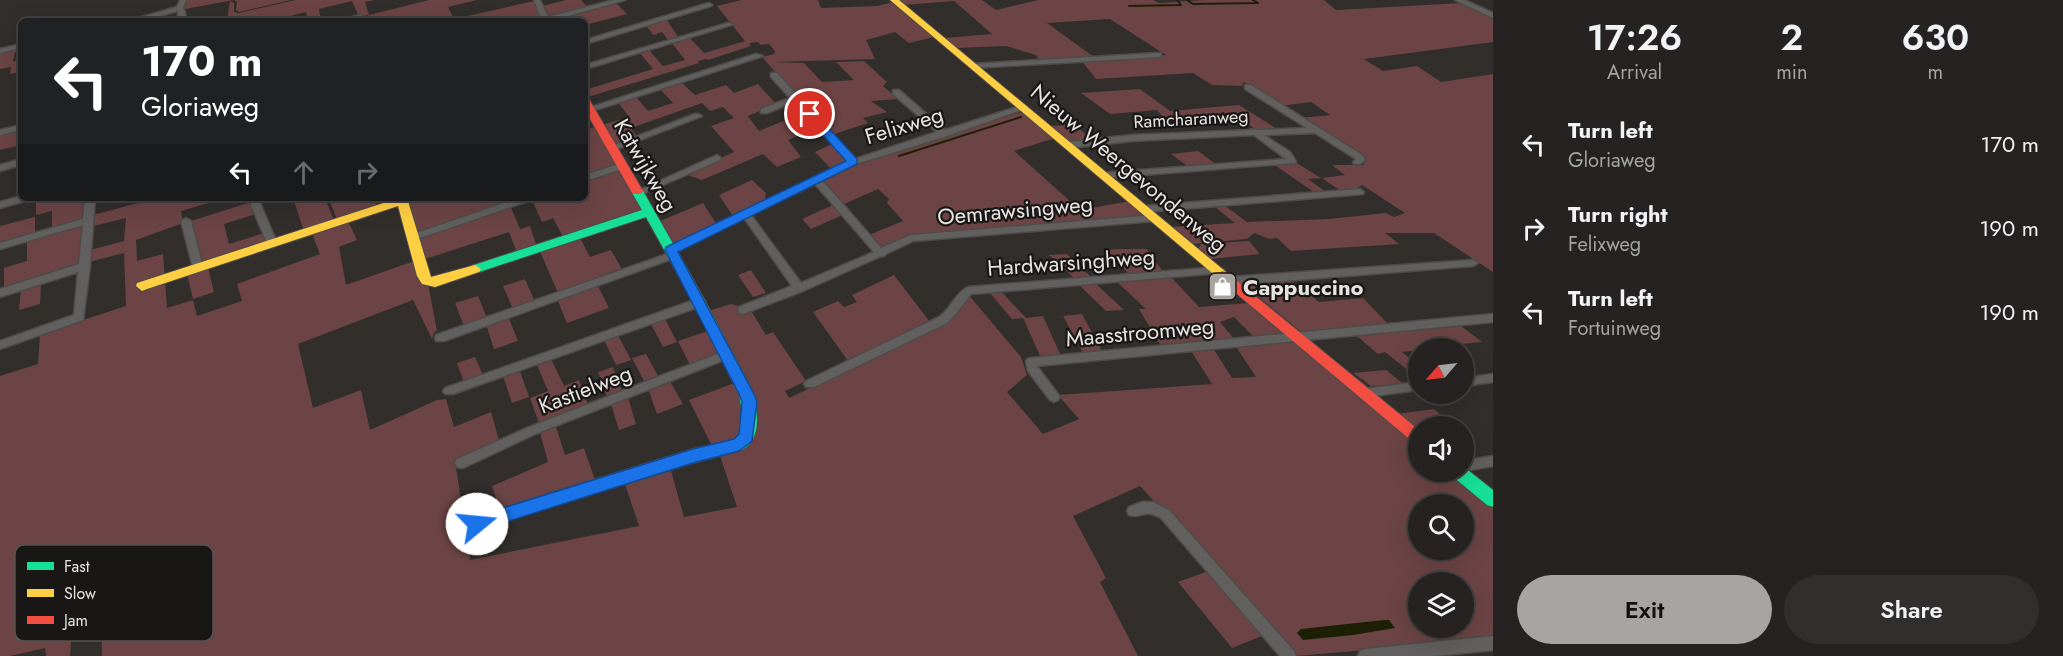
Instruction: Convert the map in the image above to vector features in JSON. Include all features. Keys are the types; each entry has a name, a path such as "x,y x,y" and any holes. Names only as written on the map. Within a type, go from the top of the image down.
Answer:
{"street":[{"path":"182,18 180,8 183,0"},
{"path":"537,0 545,18"},
{"path":"554,18 622,0"},
{"name":"Nieuw Weergevondenweg","path":"894,0 1408,430"},
{"path":"1458,0 1493,16"},
{"path":"588,41 709,5"},
{"path":"143,18 180,8"},
{"path":"588,66 730,24"},
{"path":"0,51 18,47"},
{"path":"973,66 1158,55"},
{"path":"588,105 759,56"},
{"path":"774,75 853,162"},
{"path":"1248,87 1359,157 1361,160 1357,162"},
{"path":"896,92 944,134"},
{"path":"764,111 796,98"},
{"name":"Katwijkweg","path":"477,524 693,456 739,445 747,437 749,402 700,302 588,107"},
{"name":"Felixweg","path":"440,338 672,253 853,162 1023,108"},
{"path":"611,148 698,116"},
{"path":"0,133 18,128"},
{"name":"Ramcharanweg","path":"1068,146 1132,138 1316,130"},
{"path":"1104,175 1292,161 1287,153 1253,131"},
{"path":"637,193 717,158"},
{"path":"0,168 18,163"},
{"path":"588,177 622,166"},
{"path":"816,179 881,254"},
{"path":"1144,209 1360,192"},
{"path":"0,205 18,200"},
{"path":"0,345 79,317 90,201"},
{"path":"254,201 272,243"},
{"path":"142,286 396,201"},
{"path":"403,201 423,276 427,281 435,282 649,212"},
{"path":"414,237 519,201"},
{"path":"746,214 798,288"},
{"name":"Oemrawsingweg","path":"743,310 881,254 911,238 1155,218"},
{"path":"0,246 89,220"},
{"path":"186,221 198,268"},
{"path":"1231,281 1473,263"},
{"path":"0,293 85,266"},
{"name":"Hardwarsinghweg","path":"810,384 949,317 968,291 1219,270"},
{"path":"448,391 700,302"},
{"path":"1296,336 1493,318"},
{"name":"Maasstroomweg","path":"1054,397 1032,368 1031,362 1296,336"},
{"name":"Kastielweg","path":"461,463 531,431 725,355"},
{"path":"1474,381 1493,378"},
{"path":"1364,393 1408,388"},
{"path":"1474,464 1493,461"},
{"path":"1471,482 1493,500"},
{"path":"1133,511 1144,506 1155,507 1165,514 1289,656"},
{"path":"1365,656 1493,643"}],"shaded area":[{"path":"186,0 234,0 185,9"},
{"path":"234,0 291,0 239,12 236,10 237,2"},
{"path":"296,0 374,0 365,2 369,15 429,0 477,0 448,7 454,18 368,18 368,15 359,17 352,1 319,9 320,18 307,18 306,12 283,18 227,18 230,1 234,3 234,12 239,13"},
{"path":"566,0 581,0 588,8 556,17 547,17 543,6"},
{"path":"741,0 818,0 821,8 877,6 893,2 934,37 909,43 895,32 866,40 875,59 773,62 804,63 822,82 854,80 836,62 864,61 887,82 883,86 898,99 871,101 887,112 863,118 868,123 831,135 762,57 774,54 775,51 769,44 761,45 758,42 749,43 751,46 708,60 698,61 699,63 588,97 588,89 653,69 639,52 649,50 663,66 685,60 671,42 689,37 704,53 745,41 717,6"},
{"path":"898,0 982,0 996,10 1038,0 1153,0 1159,3 1204,0 1324,0 1336,10 1462,3 1493,18 1493,42 1364,59 1383,71 1417,66 1441,82 1493,74 1493,272 1434,233 1385,233 1399,244 1291,251 1277,238 1269,239 1254,233 1247,239 1193,244 1171,227 1235,223 1210,203 1220,202 1247,222 1329,219 1386,213 1394,217 1405,213 1362,185 1346,191 1322,178 1345,175 1332,165 1364,165 1363,158 1299,118 1330,115 1311,102 1280,106 1244,82 1242,86 1212,85 1193,73 1096,79 1081,60 1166,55 1110,19 1047,23 1094,57 1039,60 1036,55 1006,46 956,48 944,38 992,34 954,1 904,5"},
{"path":"534,1 542,18 458,18"},
{"path":"616,3 627,14 588,24 588,18 560,18"},
{"path":"666,19 679,38 669,41 662,32 653,35 646,25"},
{"path":"18,48 13,61 18,60 18,73 10,74 11,67 0,69 0,52"},
{"path":"681,82 695,95 726,85 734,93 758,84 776,104 748,116 759,131 805,112 819,127 788,140 801,157 777,167 763,154 702,180 685,174 734,152 711,126 734,118 723,107 710,111 702,103 631,128 637,137 614,146 602,125 629,117 618,102 636,97 648,111 673,103 660,89"},
{"path":"1140,89 1170,111 1239,105 1277,129 1257,130 1236,116 1166,121 1157,110 1110,114 1081,93"},
{"path":"1022,112 1055,138 1014,151 1080,210 1130,201 1142,211 1144,216 914,235 881,246 869,235 903,221 887,203 889,199 878,189 842,205 821,181 852,164"},
{"path":"1075,125 1092,140 1069,141 1049,126"},
{"path":"595,127 616,165 588,176 588,129"},
{"path":"18,128 18,146 0,150 0,133"},
{"path":"834,143 848,160 831,169 815,152"},
{"path":"1198,151 1217,165 1189,167 1171,154"},
{"path":"1295,162 1321,178 1308,179 1326,192 1314,192 1273,164"},
{"path":"619,170 643,210 564,238 553,218 542,222 532,201 588,201 588,179"},
{"path":"752,180 766,193 764,203 734,218 719,195"},
{"path":"36,201 53,201 53,203 88,201 85,219 52,229 52,211 36,215"},
{"path":"146,201 216,201 181,211 183,223 136,240 137,261 163,254 167,308 193,300 197,316 242,301 237,284 320,254 311,231 347,219 357,240 339,247 346,285 417,260 428,283 437,331 434,332 432,339 413,300 298,344 313,408 361,390 370,430 437,400 446,399 454,427 491,412 499,440 495,442 496,446 486,454 456,467 470,560 639,526 624,481 670,467 684,517 737,507 719,453 742,447 755,411 708,311 731,304 750,309 766,335 773,332 806,381 785,391 789,398 939,327 938,325 968,294 1021,357 1027,375 1007,392 1043,434 1079,419 1058,395 1212,384 1190,349 1213,348 1232,378 1256,377 1235,345 1292,338 1408,436 1408,482 1463,482 1493,507 1493,639 1296,656 1140,486 1073,516 1106,578 1100,582 1138,656 102,656 102,641 213,641 213,545 15,545 15,641 71,641 70,656 46,656 45,648 0,656 0,376 38,364 40,334 126,306 124,253 89,262 90,250 124,241 126,218 93,226 93,215"},
{"path":"294,201 326,201 334,221 304,231"},
{"path":"329,201 374,201 377,207 337,219"},
{"path":"405,201 514,201 419,233 416,232"},
{"path":"251,202 256,214 224,224 229,244 265,233 269,242 202,266 191,221"},
{"path":"703,203 717,225 681,243 672,243 658,222"},
{"path":"835,204 845,214 811,229 802,219"},
{"path":"510,205 520,229 530,226 537,247 517,253 509,232 422,260 419,242 424,236"},
{"path":"35,217 35,235 0,244 0,226"},
{"path":"85,224 82,262 77,266 4,289 4,268 27,261 27,240"},
{"path":"579,236 590,257 611,250 623,271 558,293 539,249"},
{"path":"1249,241 1260,254 1210,259 1198,249 1201,244"},
{"path":"1147,249 1164,273 1130,275 1105,250"},
{"path":"1067,254 1092,278 1075,279 1049,255"},
{"path":"208,267 214,292 193,299 187,274"},
{"path":"751,270 766,293 753,297 738,275"},
{"path":"894,275 930,322 848,361 813,312 838,301 844,307 857,302 852,295"},
{"path":"1171,277 1199,307 1250,303 1286,333 1255,338 1234,317 1220,322 1235,340 1160,344 1139,309 1146,309 1117,282"},
{"path":"1288,278 1319,302 1363,298 1388,324 1301,332 1242,283"},
{"path":"525,279 535,302 513,309 503,286"},
{"path":"41,282 40,304 19,310 21,287"},
{"path":"1095,283 1124,310 1106,311 1078,284"},
{"path":"597,284 609,308 567,323 557,299"},
{"path":"1000,290 1026,318 1043,316 1061,356 1041,358 1023,318 1012,319 988,291"},
{"path":"478,296 487,318 464,326 455,303"},
{"path":"1082,314 1102,351 1083,353 1063,316"},
{"path":"508,316 518,341 494,349 486,324"},
{"path":"664,317 677,342 663,347 650,322"},
{"path":"1457,323 1482,342 1474,343 1474,338 1408,338 1408,351 1402,352 1408,357 1408,370 1385,352 1378,354 1351,331"},
{"path":"711,330 720,353 690,365 678,341"},
{"path":"618,335 631,360 616,365 604,340"},
{"path":"646,354 658,376 644,381 632,358"},
{"path":"475,357 483,375 464,382 457,363"},
{"path":"551,359 564,386 579,380 588,405 539,423 530,398 548,391 537,365"},
{"path":"613,367 622,391 607,397 598,372"},
{"path":"1386,370 1405,385 1371,386 1353,373"},
{"path":"520,371 529,397 512,403 503,376"},
{"path":"668,378 683,404 657,414 647,386"},
{"path":"737,382 747,401 744,436 713,448 689,400"},
{"path":"627,394 636,424 619,430 610,401"},
{"path":"1434,409 1442,416 1408,416 1408,424 1397,414"},
{"path":"555,424 565,455 584,448 596,483 501,513 492,486 548,462 539,429"},
{"path":"1211,570 1267,634 1232,648 1178,582"},
{"path":"1389,620 1395,628 1303,640 1297,633 1301,629"}],"waterway":[{"path":"1129,6 1181,5 1177,0"},
{"path":"1187,0 1193,4 1258,3 1253,0"},
{"path":"899,156 1021,117"}],"traffic: fast":[{"path":"477,523 693,456 739,445 747,437 750,419 746,394 700,302 637,191"},
{"path":"475,269 649,212"},
{"path":"1471,482 1493,500"}],"traffic: slow":[{"path":"894,0 1222,275"},
{"path":"142,286 402,201 423,276 427,281 435,282 475,269"}],"traffic: jam":[{"path":"588,106 637,191"},
{"path":"1222,275 1408,430"}],"place":[{"name":"Cappuccino","path":"1222,287"}],"route":[{"path":"477,524 693,456 739,445 747,437 750,419 746,394 671,250 853,162 810,114"}]}
